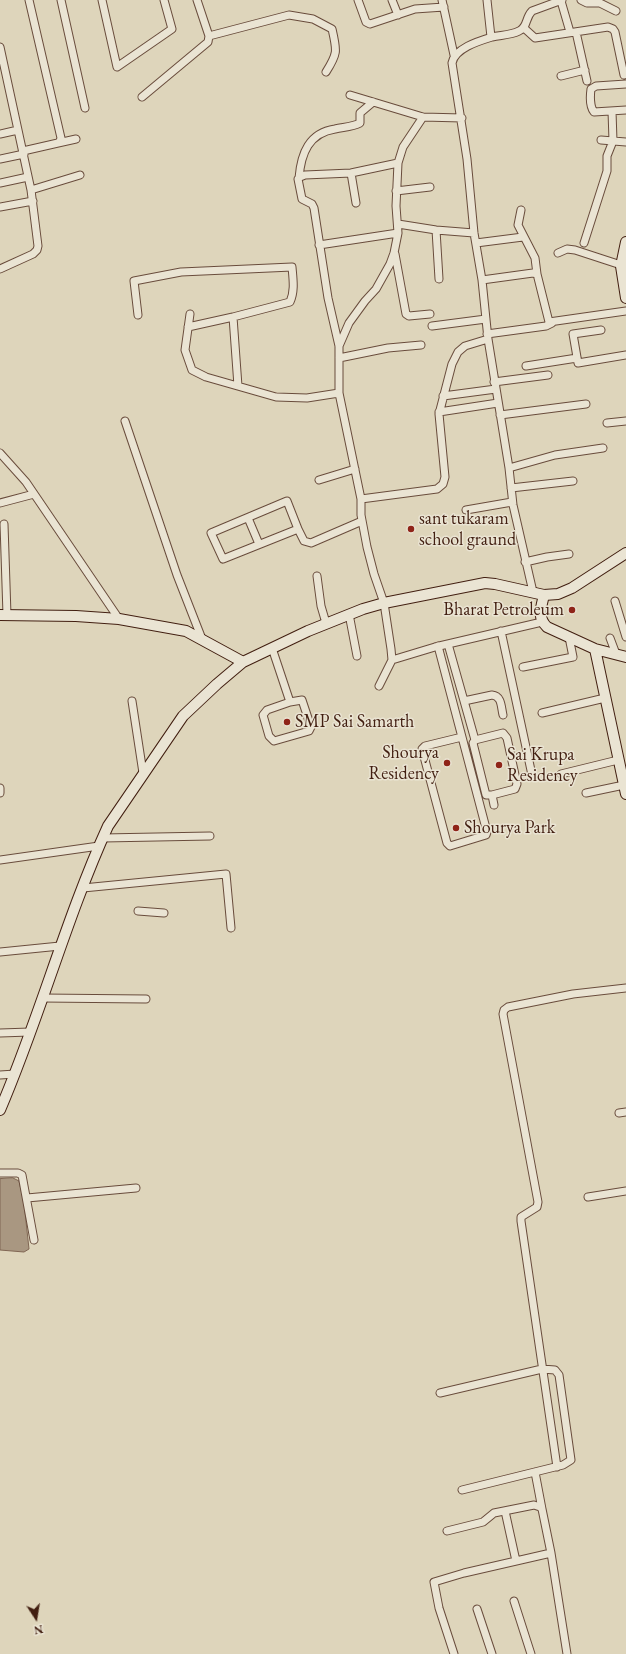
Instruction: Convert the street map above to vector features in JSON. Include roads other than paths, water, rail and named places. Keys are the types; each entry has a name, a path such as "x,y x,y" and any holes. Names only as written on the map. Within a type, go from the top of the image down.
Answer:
{"street":[{"path":"29,0 61,138 58,143"},
{"path":"61,0 85,108"},
{"path":"102,0 117,67 172,29 164,0"},
{"path":"142,97 208,42 209,36 197,0"},
{"path":"358,0 366,22 370,24 415,9 443,4 454,55 452,66 462,118 474,234 482,280 487,336 509,468 512,502 533,592"},
{"path":"392,0 398,15"},
{"path":"487,0 492,37"},
{"path":"454,55 465,47 492,37 516,33 524,28 528,15 532,11 562,0 588,81"},
{"path":"581,0 587,3 600,3 616,11"},
{"path":"209,36 289,15 313,19 332,29 336,48 335,57 326,72"},
{"path":"524,28 535,38 608,27 613,29 615,32 624,75"},
{"path":"0,48 33,200 37,250 33,254 0,269"},
{"path":"561,76 585,70"},
{"path":"626,84 596,86 590,89 592,111 596,113 626,110"},
{"path":"350,95 423,117 462,118"},
{"path":"373,102 360,113 360,124 353,127 334,129 322,133 310,142 304,154 300,178 298,179 302,199 312,204 314,208 328,298 339,346 340,393 361,499 362,521 374,574 384,603 392,660 379,686"},
{"path":"584,243 607,171 607,156 613,141 612,111"},
{"path":"339,346 349,323 376,289 390,264 398,233 396,191 398,163 403,147 423,117"},
{"path":"0,134 18,130"},
{"path":"0,159 76,139"},
{"path":"602,140 626,142"},
{"path":"300,178 305,175 351,173 398,163"},
{"path":"351,173 356,202"},
{"path":"31,190 80,175"},
{"path":"0,183 28,177"},
{"path":"396,191 430,187"},
{"path":"0,207 33,200"},
{"path":"521,210 518,225 535,258 547,318 549,322 552,323"},
{"path":"398,224 474,234"},
{"path":"436,230 439,280"},
{"path":"319,245 398,233"},
{"path":"476,243 523,237"},
{"path":"626,242 623,266 626,298"},
{"path":"558,253 567,250 575,250 623,266"},
{"path":"394,253 406,314 409,316 430,314"},
{"path":"138,315 134,281 143,281 181,272 292,267 293,296 290,302 233,318 188,327"},
{"path":"482,280 533,273 537,274"},
{"path":"361,499 437,489 443,484 445,477 439,427 439,412 442,396 452,364 458,352 465,346 487,336 546,326 552,323 626,311"},
{"path":"190,314 185,350 192,370 206,377 276,398 307,398 340,393"},
{"path":"233,318 238,386"},
{"path":"432,326 486,319"},
{"path":"601,330 573,334 578,363 626,355"},
{"path":"339,358 388,348 421,345"},
{"path":"526,366 577,358"},
{"path":"442,396 548,375"},
{"path":"439,412 498,403"},
{"path":"500,415 586,404"},
{"path":"125,421 177,575 202,639"},
{"path":"607,423 626,421"},
{"path":"509,468 555,454 603,448"},
{"path":"0,453 34,494 119,619"},
{"path":"0,464 8,462"},
{"path":"319,480 355,469"},
{"path":"511,488 572,481"},
{"path":"0,503 34,494"},
{"path":"298,528 223,559 211,533 287,501 304,541 307,543 311,543 362,521"},
{"path":"466,510 512,502"},
{"path":"248,518 260,544"},
{"path":"4,524 4,615 76,616 119,619 186,631 244,662"},
{"path":"0,1110 15,1074 60,946 108,826 182,716 217,684 244,662 326,623 349,614 384,603 485,583 544,595 558,594 572,588 626,553"},
{"path":"525,562 569,554"},
{"path":"317,576 321,606 326,623"},
{"path":"544,595 541,612 542,622 548,627 595,649 626,657"},
{"path":"615,601 626,637"},
{"path":"349,614 357,656"},
{"path":"392,660 438,646 542,622"},
{"path":"501,631 532,775"},
{"path":"523,667 573,657 569,637"},
{"path":"610,638 616,654"},
{"path":"448,644 475,740 473,747 486,795 492,795 515,789 517,784 507,738 503,733 475,740"},
{"path":"438,646 462,737 487,832 486,836 450,846 446,843 422,749 426,746 462,737"},
{"path":"272,648 290,702"},
{"path":"586,793 625,790 595,649"},
{"path":"464,701 496,695 499,698 503,715"},
{"path":"542,713 605,698"},
{"path":"302,700 310,724 310,729 309,731 274,741 269,736 263,715 267,710 290,702 302,700"},
{"path":"132,701 143,774"},
{"path":"562,774 618,760"},
{"path":"0,788 0,793"},
{"path":"492,795 494,805"},
{"path":"0,860 101,842 210,836"},
{"path":"83,888 226,874 231,928"},
{"path":"138,911 164,912"},
{"path":"0,952 60,946"},
{"path":"556,1467 521,1217 537,1207 538,1202 503,1014 504,1010 508,1008 573,994 626,988"},
{"path":"42,998 146,999"},
{"path":"0,1033 30,1032"},
{"path":"0,1075 15,1074"},
{"path":"0,1173 18,1173 22,1175 34,1240"},
{"path":"27,1198 136,1188"},
{"path":"588,1197 626,1191"},
{"path":"440,1393 542,1369 555,1370 558,1375 571,1460 568,1463 556,1467 462,1490"},
{"path":"535,1472 552,1553 567,1654"},
{"path":"447,1531 483,1522 494,1513 534,1505 542,1509"},
{"path":"505,1511 516,1561"},
{"path":"454,1654 439,1608 434,1582 464,1573 552,1553"},
{"path":"514,1601 531,1654"},
{"path":"477,1609 492,1654"}],"place":[{"name":"sant tukaram school graund","path":"411,529"},
{"name":"Bharat Petroleum","path":"572,610"},
{"name":"SMP Sai Samarth","path":"287,722"},
{"name":"Shourya Residency","path":"447,763"},
{"name":"Sai Krupa Residency","path":"499,765"},
{"name":"Shourya Park","path":"456,828"}]}
